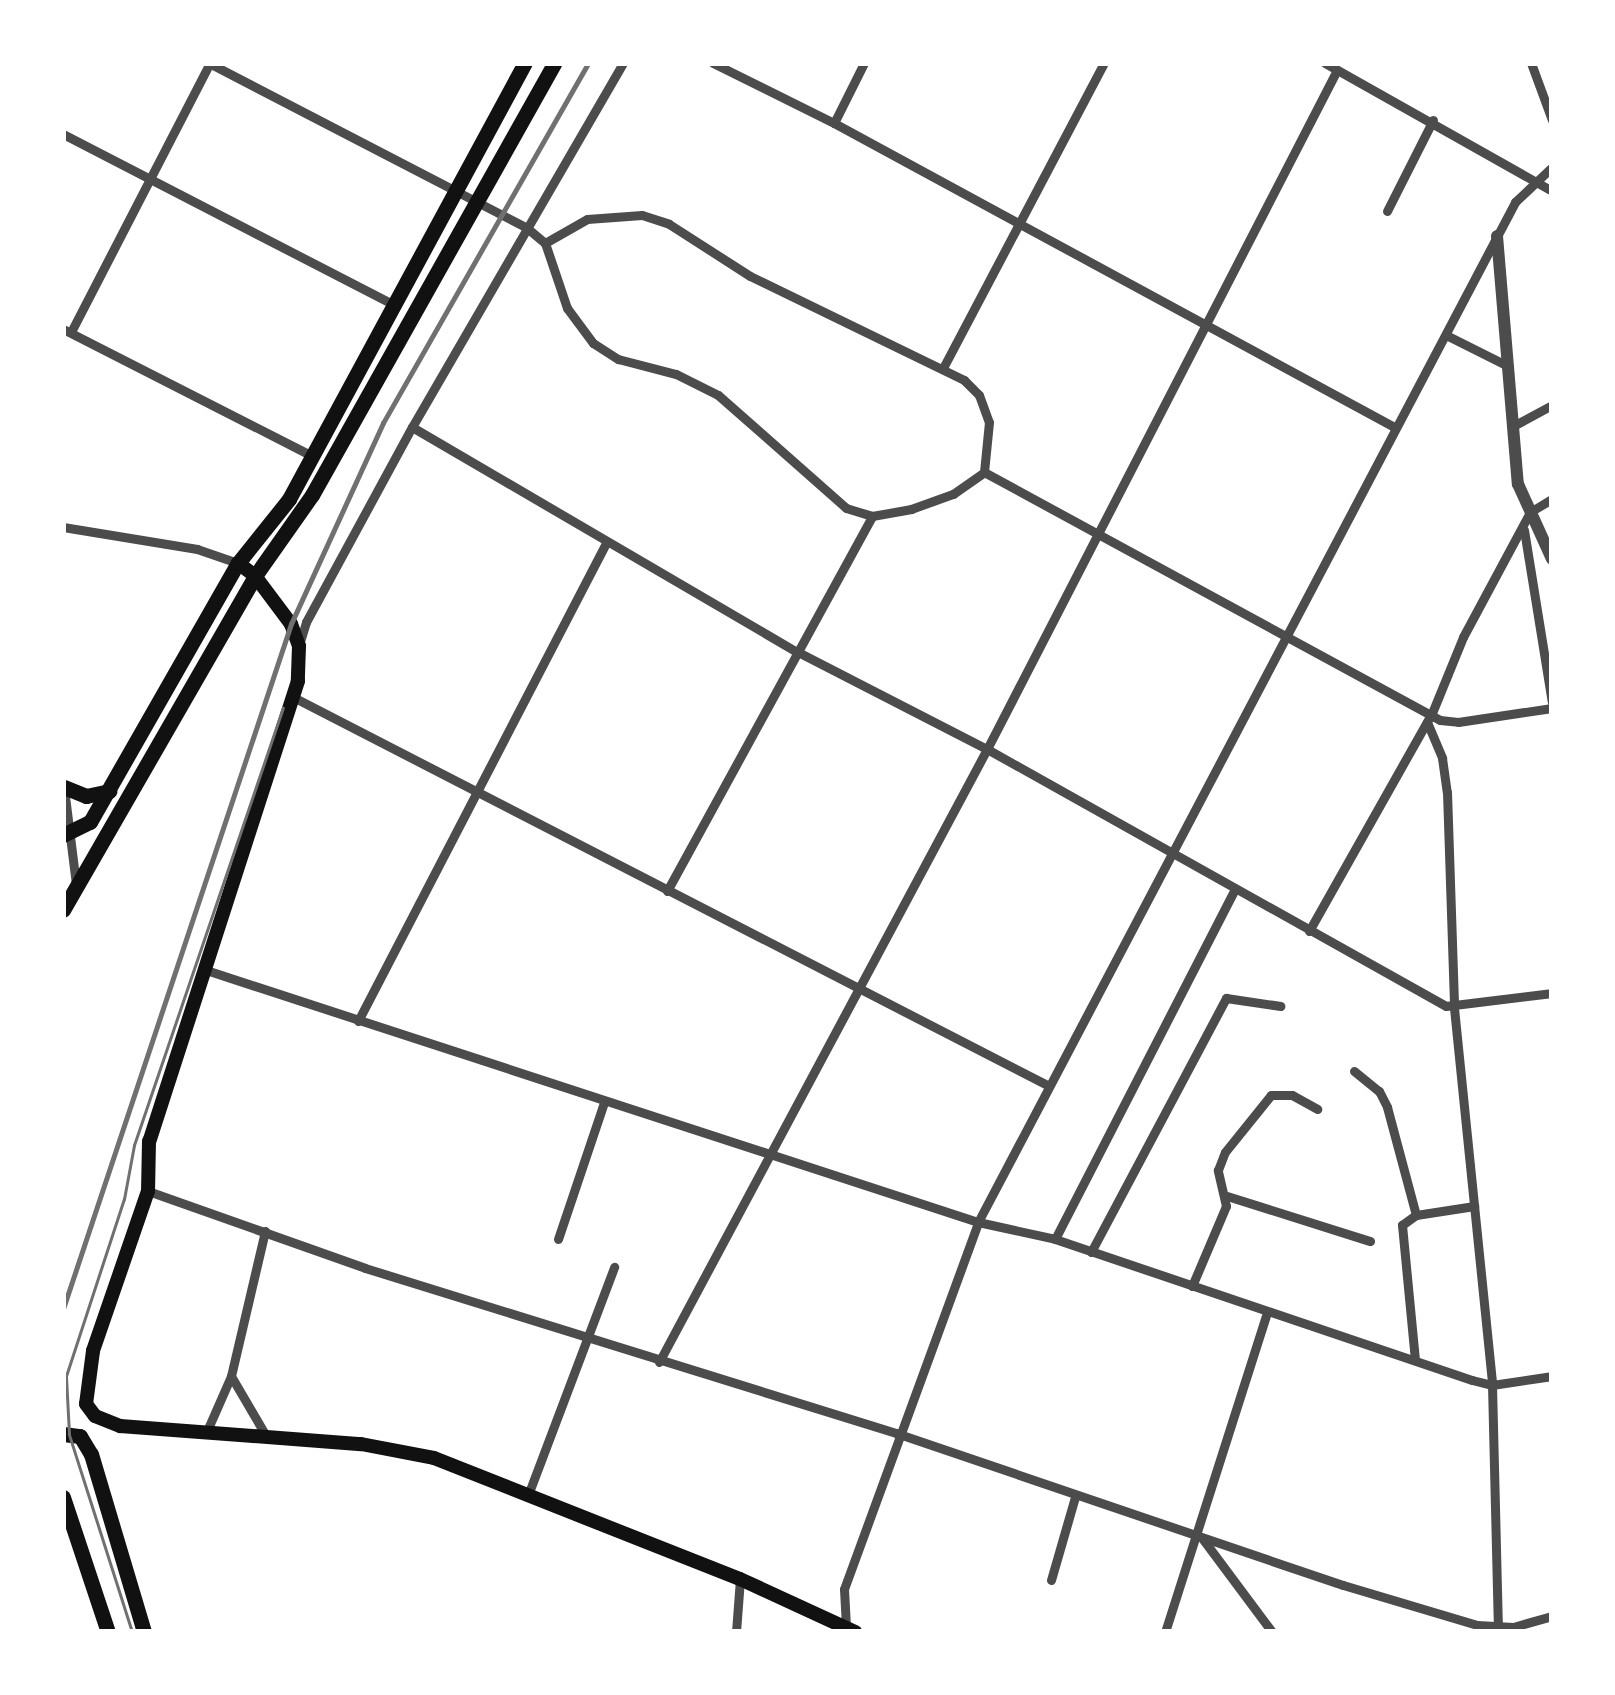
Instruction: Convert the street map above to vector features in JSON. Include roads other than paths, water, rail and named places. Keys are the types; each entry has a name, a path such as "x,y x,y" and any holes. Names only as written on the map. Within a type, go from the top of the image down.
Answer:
{"main road":[{"path":"65,835 90,822 238,563 289,500 525,63"},
{"path":"63,910 255,576 311,495 554,63"},
{"path":"238,563 255,576 291,624 299,646 295,698 148,1142 148,1191 89,1367 86,1404 95,1416 120,1426 399,1449 740,1579 850,1631"},
{"path":"64,784 96,796 109,791"},
{"path":"63,1434 80,1436 91,1454 144,1632"},
{"path":"63,1497 108,1632"}],"street":[{"path":"312,456 68,330 209,63 527,228 545,243 567,308 592,343 618,359 676,374 718,395 834,501 872,516 929,504 984,472"},
{"path":"299,646 324,587 412,427 622,63"},
{"path":"713,63 834,123 1396,428"},
{"path":"834,123 865,63"},
{"path":"943,368 1104,63"},
{"path":"1325,63 1552,191"},
{"path":"1532,63 1552,119"},
{"path":"659,1363 987,749 1337,70"},
{"path":"1388,211 1433,120"},
{"path":"63,134 396,307"},
{"path":"850,1631 844,1589 896,1433 978,1222 1515,202 1552,167"},
{"path":"545,243 587,219 642,215 669,224 750,276 943,368 979,395 988,422 984,472"},
{"path":"1497,236 1519,484 1552,560"},
{"path":"1448,336 1508,366"},
{"path":"1513,426 1552,405"},
{"path":"412,427 796,651 987,749 1454,1008 1552,993"},
{"path":"984,472 1430,718 1458,722 1552,705 1523,526"},
{"path":"1309,931 1430,718 1463,637 1530,512 1552,499"},
{"path":"667,891 872,516"},
{"path":"63,527 196,549 238,563"},
{"path":"358,1021 606,543"},
{"path":"295,698 1047,1084"},
{"path":"1430,718 1447,792 1454,1008 1492,1385 1498,1630"},
{"path":"64,784 65,835 75,896"},
{"path":"1055,1239 1234,889"},
{"path":"206,970 978,1222 1055,1239 1492,1385 1552,1376"},
{"path":"1091,1252 1226,998 1280,1006"},
{"path":"1354,1071 1379,1091 1387,1107 1416,1215"},
{"path":"1192,1286 1227,1196 1220,1162 1264,1100 1282,1091 1317,1109"},
{"path":"558,1239 604,1102"},
{"path":"148,1191 659,1363 896,1433 1075,1497 1498,1630 1552,1616"},
{"path":"1227,1196 1370,1241"},
{"path":"1415,1360 1400,1237 1406,1218 1474,1206"},
{"path":"205,1433 230,1376 265,1231"},
{"path":"528,1495 614,1268"},
{"path":"1165,1632 1267,1313"},
{"path":"230,1376 266,1436"},
{"path":"1052,1580 1075,1497"},
{"path":"1199,1537 1272,1632"},
{"path":"736,1632 740,1579"}],"tram line":[{"path":"132,1632 69,1434 66,1376 124,1199 134,1145 283,708"}],"railway":[{"path":"63,1309 291,624 383,423 588,63"}]}
